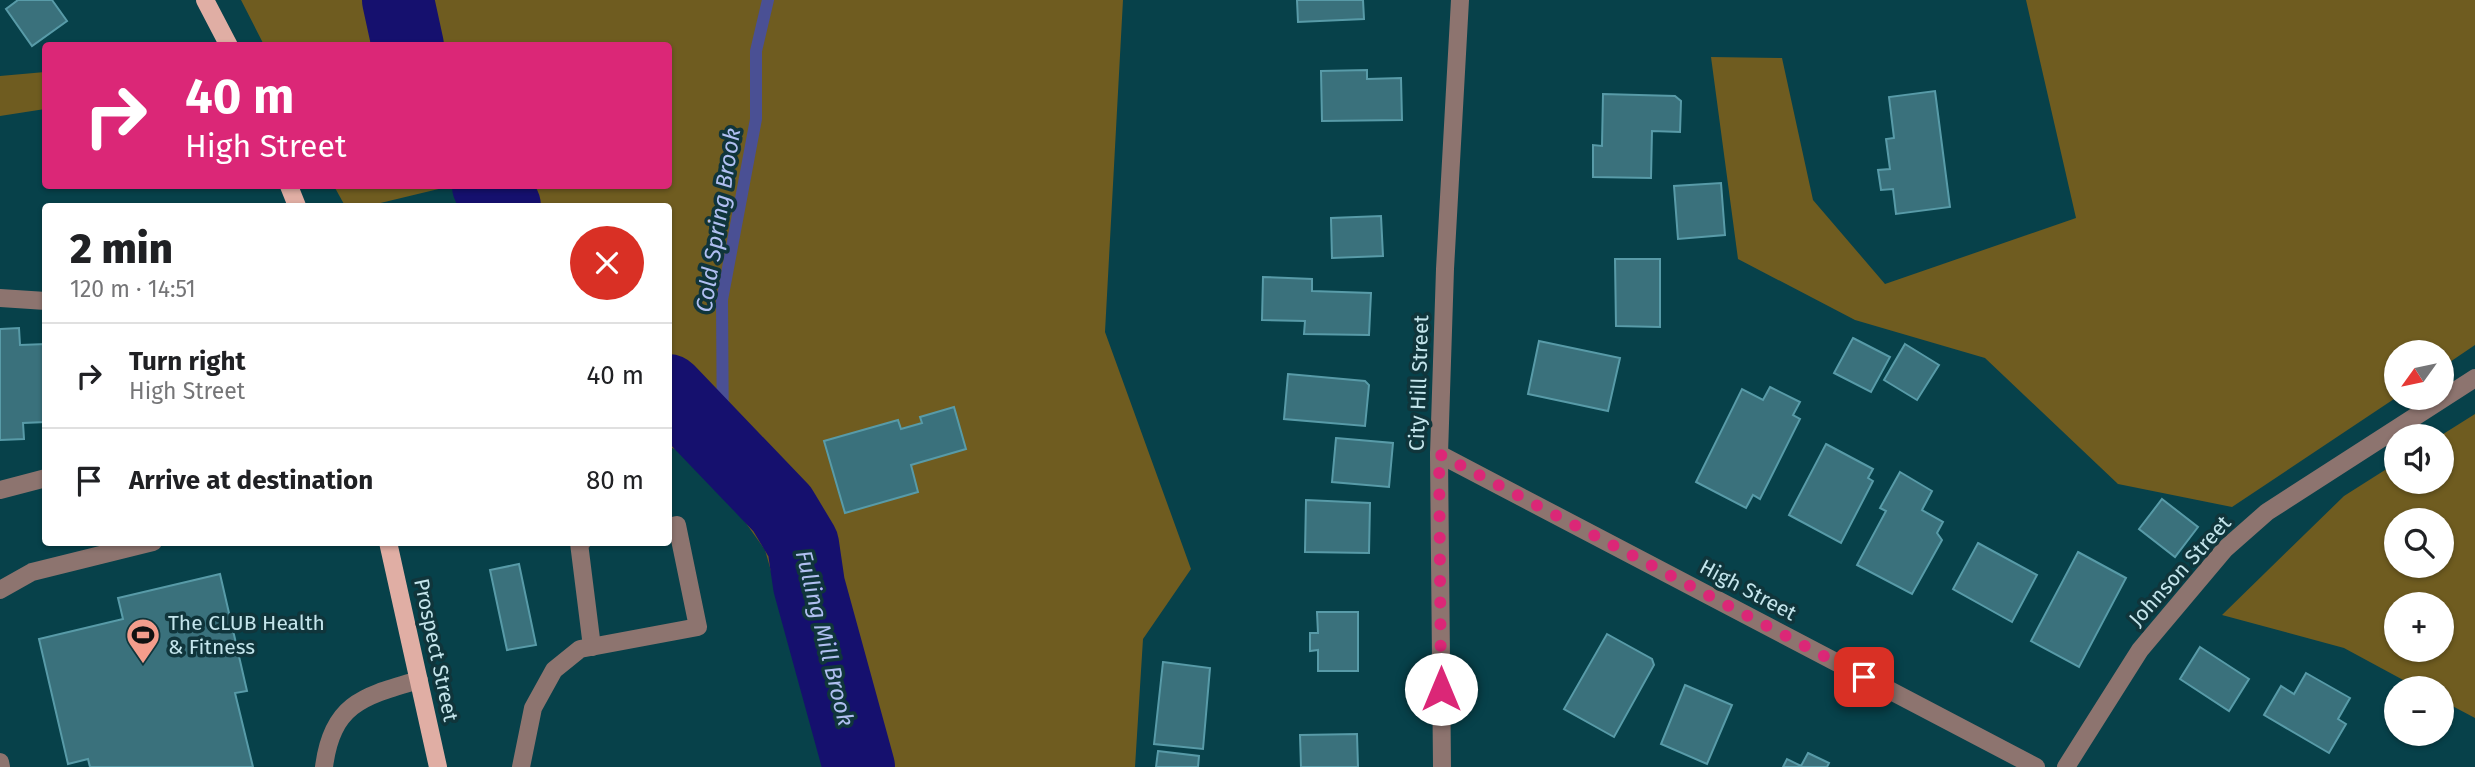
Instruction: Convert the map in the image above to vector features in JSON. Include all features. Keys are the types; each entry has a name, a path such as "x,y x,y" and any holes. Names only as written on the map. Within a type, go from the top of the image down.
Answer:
{"main road":[{"path":"205,0 227,42"},
{"name":"Prospect Street","path":"389,546 438,767"}],"street":[{"name":"City Hill Street","path":"1442,767 1439,454 1445,269 1460,0"},
{"path":"0,298 42,301"},
{"name":"Johnson Street","path":"2066,767 2140,650 2225,550 2267,512 2475,378"},
{"name":"High Street","path":"1439,454 2036,767"},
{"path":"0,490 42,479"},
{"path":"521,767 533,708 554,670 580,649 698,627 677,525 672,526"},
{"path":"0,590 32,572 137,546"},
{"path":"579,546 592,646"},
{"path":"324,767 327,742 340,718 360,699 419,680"}],"shaded area":[{"path":"241,0 1123,0 1105,332 1191,569 1143,639 1135,767 827,767 765,550 699,457 672,448 672,203 461,203 454,189 672,189 672,42 262,42"},
{"path":"2026,0 2475,0 2475,345 2454,359 2454,340 2384,340 2384,406 2232,507 2118,484 1985,358 1855,320 1738,259 1711,57 1782,58 1813,200 1885,284 2076,218"},
{"path":"42,72 42,109 0,116 0,76"},
{"path":"336,189 439,189 380,203 343,203"},
{"path":"2475,414 2475,718 2454,707 2454,676 2396,676 2344,648 2222,615 2344,496 2384,471 2384,494 2454,494 2454,427"}],"building":[{"path":"18,0 52,0 67,21 32,46 6,9"},
{"path":"1297,0 1363,0 1364,19 1298,22"},
{"path":"1367,70 1367,79 1401,78 1402,120 1322,121 1321,71"},
{"path":"1935,91 1950,207 1896,214 1893,189 1881,190 1878,170 1890,169 1886,139 1894,138 1889,97"},
{"path":"1603,94 1675,96 1681,101 1680,132 1652,131 1651,178 1593,177 1593,145 1602,146"},
{"path":"1721,183 1725,235 1678,239 1674,186"},
{"path":"1381,216 1383,256 1332,258 1331,218"},
{"path":"1615,259 1660,259 1660,327 1616,326"},
{"path":"1263,277 1312,279 1312,291 1371,293 1369,335 1304,334 1305,321 1262,320"},
{"path":"19,328 20,345 42,344 42,422 23,423 24,439 0,440 0,329"},
{"path":"1853,338 1890,357 1871,392 1834,373"},
{"path":"1539,341 1620,358 1608,411 1528,394"},
{"path":"1905,344 1939,365 1917,400 1884,380"},
{"path":"1288,374 1365,381 1369,385 1365,426 1284,419"},
{"path":"1770,387 1800,402 1793,415 1800,419 1760,499 1753,495 1746,508 1696,482 1742,389 1763,400"},
{"path":"954,407 966,449 911,465 918,492 845,513 824,441 898,420 901,429 922,423 920,417"},
{"path":"1336,438 1393,443 1389,487 1332,482"},
{"path":"1826,444 1873,469 1868,478 1873,481 1841,543 1789,515"},
{"path":"1900,472 1932,491 1922,510 1943,522 1937,533 1942,540 1912,594 1857,565 1886,511 1880,508"},
{"path":"2162,499 2198,527 2175,557 2139,529"},
{"path":"1306,500 1370,503 1369,553 1305,552"},
{"path":"1978,543 2037,575 2012,622 1953,589"},
{"path":"2078,552 2126,578 2079,667 2031,641"},
{"path":"519,564 536,645 507,650 490,570"},
{"name":"The CLUB Health & Fitness","path":"220,574 247,691 235,693 253,767 90,767 88,759 68,764 39,639 123,619 118,598"},
{"path":"1317,612 1358,612 1358,671 1318,671 1318,650 1310,651 1310,633 1318,633"},
{"path":"1607,634 1652,659 1654,665 1614,737 1564,709"},
{"path":"2200,647 2249,679 2229,711 2180,679"},
{"path":"1163,662 1210,668 1203,749 1154,744"},
{"path":"2306,673 2350,698 2338,719 2346,724 2329,753 2264,715 2281,686 2294,694"},
{"path":"1685,685 1732,705 1707,764 1661,744"},
{"path":"1357,734 1358,767 1301,767 1300,735"},
{"path":"1158,751 1199,756 1198,767 1156,767"},
{"path":"1808,753 1829,763 1827,767 1783,767 1787,759 1801,766"}],"waterway":[{"name":"Fulling Mill Brook","path":"398,0 407,42"},
{"name":"Cold Spring Brook","path":"723,448 722,300 756,119 756,51 768,0"},
{"name":"Fulling Mill Brook","path":"491,189 502,203"},
{"name":"Fulling Mill Brook","path":"672,394 782,509 803,544 809,585 859,767"}],"place":[{"name":"The CLUB Health & Fitness","path":"143,665"}],"route":[{"path":"1441,689 1439,454 1864,677"}]}
